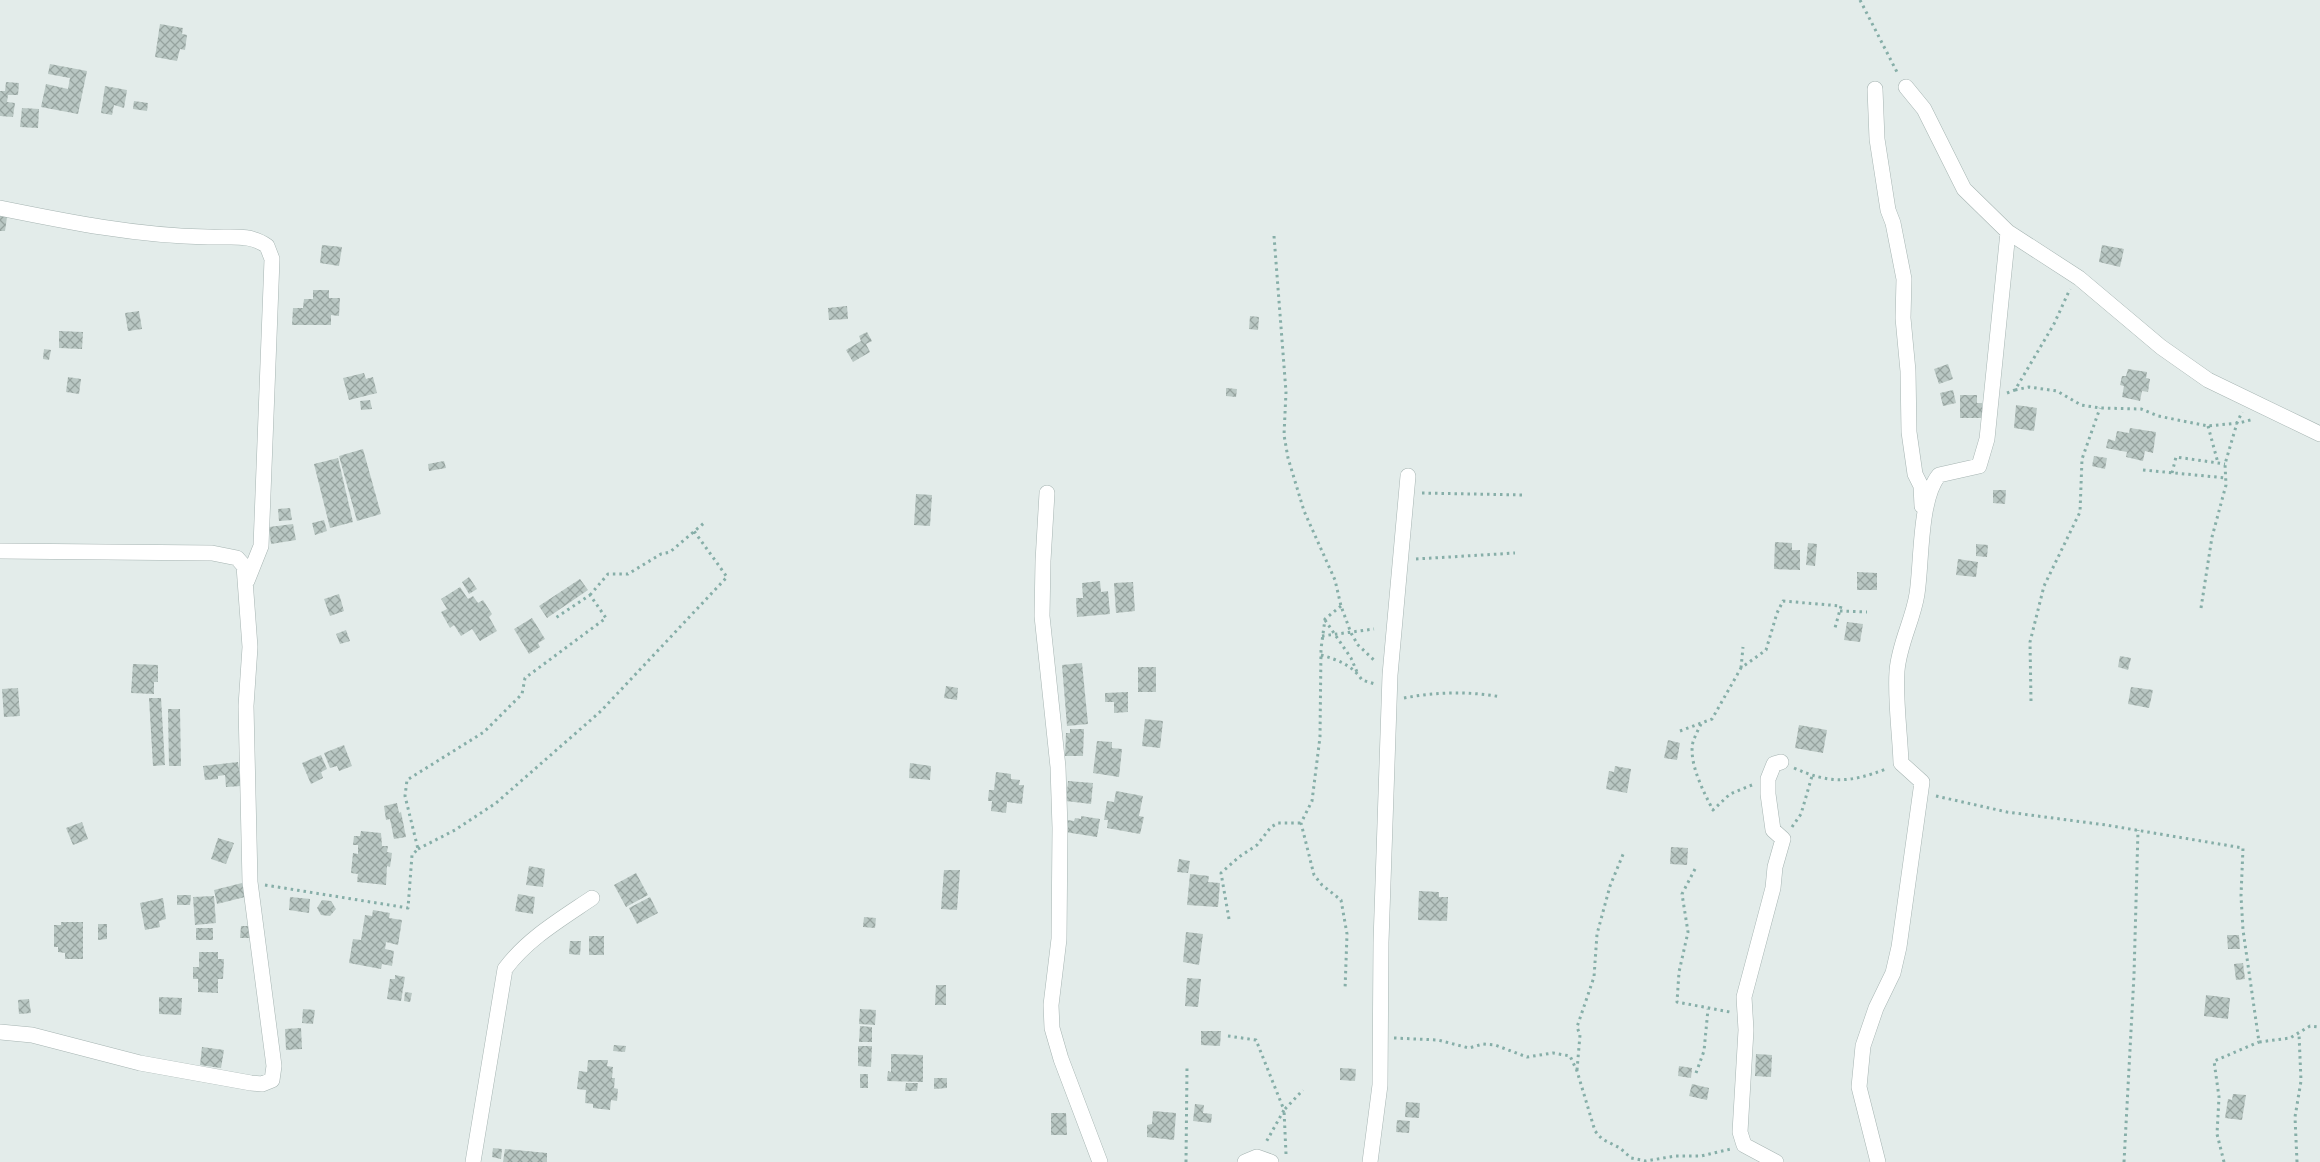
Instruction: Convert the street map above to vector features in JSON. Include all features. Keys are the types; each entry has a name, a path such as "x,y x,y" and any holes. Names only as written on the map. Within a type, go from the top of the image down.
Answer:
{"street":[{"path":"1906,87 1924,109 1964,189 2008,232 2079,278 2161,347 2208,380 2320,434"},
{"path":"1875,89 1877,138 1888,210 1904,279 1903,318 1908,371 1909,432 1915,474 1921,486 1924,525"},
{"path":"0,208 102,227 159,235 249,237 268,246 272,259 261,546 246,583"},
{"path":"1915,474 1939,475 1980,466 1988,440 1990,401 2008,232"},
{"path":"1878,1162 1859,1086 1863,1046 1876,1008 1893,973 1900,947 1921,793 1922,782 1901,763 1897,672 1899,655 1917,595 1924,525 1930,490 1939,475"},
{"path":"1370,1162 1380,1085 1382,904 1390,675 1408,476"},
{"path":"1047,493 1042,616 1058,767 1060,838 1060,939 1051,1005 1052,1028 1061,1059 1100,1162"},
{"path":"0,551 212,553 237,558 244,566 250,647 246,706 250,882 261,981 271,1037 274,1066 272,1080 262,1084 251,1083 140,1064 32,1035 0,1032"},
{"path":"1776,767 1768,794 1773,830 1783,839 1774,867 1773,888 1744,997 1746,1013 1740,1132 1744,1145 1776,1162"},
{"path":"473,1162 505,969 516,954 554,923 592,898"}],"path":[{"path":"1860,0 1906,87"},
{"path":"1274,236 1286,392 1284,435 1288,458 1304,511 1335,580 1341,606 1351,633 1358,645 1390,675"},
{"path":"2014,390 2054,324 2070,289 2079,278"},
{"path":"1990,401 2014,390 2029,387 2057,391 2080,405 2100,408 2141,409 2158,416 2208,426 2237,423 2276,413"},
{"path":"2201,608 2212,537 2226,485 2225,464 2237,423 2248,400"},
{"path":"2032,701 2030,642 2044,586 2080,512 2082,459 2100,408"},
{"path":"2208,426 2218,463"},
{"path":"2172,473 2176,457 2225,464"},
{"path":"2143,470 2226,478"},
{"path":"1406,493 1525,495"},
{"path":"554,619 590,594 608,574 628,574 661,554 670,552 704,523"},
{"path":"250,882 408,908 412,854 455,830 496,803 601,711 727,577 694,531"},
{"path":"1400,560 1515,553"},
{"path":"418,849 405,796 407,780 484,732 522,694 525,678 606,618 590,594"},
{"path":"1741,668 1766,650 1777,612 1783,601 1841,606 1836,628"},
{"path":"1341,606 1325,620 1322,636 1320,737 1312,801 1301,823 1314,875 1322,885 1341,900 1347,934 1345,990"},
{"path":"1840,610 1868,612"},
{"path":"1325,620 1351,658 1357,672"},
{"path":"1322,636 1336,636 1374,629"},
{"path":"1680,731 1712,719 1741,668 1743,647"},
{"path":"1701,723 1693,742 1692,752 1702,790 1713,810 1730,794 1750,787 1776,767 1831,781 1868,776 1901,763"},
{"path":"1783,839 1801,814 1812,776"},
{"path":"1921,793 2007,812 2138,830 2244,848 2241,896 2243,930 2259,1042"},
{"path":"1229,919 1221,873 1257,844 1278,823 1301,823"},
{"path":"2124,1162 2132,1028 2138,830"},
{"path":"1577,1071 1580,1035 1577,1027 1594,977 1597,934 1610,886 1624,852"},
{"path":"1695,869 1682,894 1688,932 1679,972 1677,1002 1708,1009 1746,1013"},
{"path":"1696,1073 1704,1051 1708,1009"},
{"path":"2224,1162 2218,1134 2220,1097 2214,1061 2259,1042 2290,1038 2310,1026 2320,1026"},
{"path":"2298,1162 2295,1117 2301,1080 2299,1034"},
{"path":"1228,1036 1256,1040 1284,1110 1286,1162"},
{"path":"1381,1038 1438,1040 1469,1048 1483,1044 1495,1045 1527,1057 1553,1053 1570,1056 1577,1071 1595,1131 1602,1139 1620,1148 1632,1158 1646,1161 1675,1156 1701,1156 1744,1145"},
{"path":"1186,1162 1187,1067"},
{"path":"1258,1160 1284,1110 1303,1090"}],"building":[{"path":"160,24 183,28 182,34 187,35 185,50 180,49 177,61 155,57"},
{"path":"50,64 87,71 78,114 41,107 46,84 68,89 70,78 48,74"},
{"path":"6,82 19,83 18,95 8,95 7,102 15,103 13,117 0,116 0,91 5,91"},
{"path":"105,86 127,90 124,108 114,105 112,115 101,113"},
{"path":"134,101 148,103 147,111 133,109"},
{"path":"22,108 39,109 38,128 20,127"},
{"path":"0,215 7,217 5,231 0,231"},
{"path":"322,245 342,247 339,266 320,263"},
{"path":"2102,245 2124,249 2120,267 2099,262"},
{"path":"313,290 329,290 329,298 340,298 339,316 331,315 331,325 292,325 293,308 303,308 304,299 313,299"},
{"path":"847,306 848,319 829,320 828,308"},
{"path":"139,311 142,329 128,331 125,313"},
{"path":"1250,316 1259,317 1258,330 1249,329"},
{"path":"59,331 83,332 82,349 59,348"},
{"path":"867,332 872,341 866,344 870,352 853,362 846,350 861,341 859,336"},
{"path":"44,349 51,350 49,360 43,359"},
{"path":"1948,364 1953,379 1939,384 1934,369"},
{"path":"2128,369 2147,372 2146,378 2150,379 2148,392 2142,391 2140,401 2122,397 2124,386 2120,385 2122,376 2126,376"},
{"path":"364,373 366,379 373,377 377,393 349,400 343,378"},
{"path":"68,377 81,379 79,394 66,392"},
{"path":"1226,388 1237,389 1236,397 1226,396"},
{"path":"1953,390 1956,403 1943,406 1940,393"},
{"path":"1960,395 1977,395 1977,403 1982,403 1982,418 1960,418"},
{"path":"370,400 372,409 361,410 360,401"},
{"path":"2016,405 2037,408 2034,431 2014,428"},
{"path":"2130,428 2156,432 2153,453 2145,451 2143,461 2126,457 2127,452 2106,448 2108,439 2115,441 2117,431 2129,433"},
{"path":"363,449 381,514 357,521 339,456"},
{"path":"2094,456 2107,458 2105,469 2092,466"},
{"path":"338,458 353,522 330,528 314,464"},
{"path":"444,461 446,468 429,471 428,464"},
{"path":"1993,490 2006,490 2005,504 1993,503"},
{"path":"916,494 932,495 930,526 914,525"},
{"path":"290,508 292,520 279,521 278,509"},
{"path":"324,520 327,531 315,535 312,523"},
{"path":"293,524 296,540 271,544 269,527"},
{"path":"1775,542 1792,543 1792,550 1800,550 1800,570 1774,569"},
{"path":"1808,543 1817,544 1815,566 1806,565"},
{"path":"1976,544 1988,545 1987,557 1976,556"},
{"path":"1958,559 1978,562 1976,577 1956,575"},
{"path":"1857,572 1877,573 1877,590 1857,590"},
{"path":"469,577 477,589 469,594 462,582"},
{"path":"580,579 588,590 547,618 539,606"},
{"path":"1100,581 1101,592 1108,591 1110,614 1077,617 1076,598 1083,598 1082,583"},
{"path":"1133,582 1135,611 1116,613 1114,583"},
{"path":"460,587 468,599 473,596 478,603 483,600 492,614 489,617 497,631 480,641 472,629 461,636 454,625 450,628 441,612 447,609 441,599"},
{"path":"339,594 344,611 330,616 324,599"},
{"path":"532,618 545,639 538,643 540,647 529,654 514,629"},
{"path":"1847,622 1863,624 1860,642 1844,640"},
{"path":"346,630 350,641 340,644 336,634"},
{"path":"2120,656 2131,658 2128,670 2118,667"},
{"path":"1082,663 1088,724 1067,726 1062,665"},
{"path":"133,664 158,665 158,682 154,682 154,694 131,693"},
{"path":"1138,667 1156,667 1156,692 1138,692"},
{"path":"946,686 958,688 957,700 944,698"},
{"path":"2131,687 2153,690 2149,708 2128,704"},
{"path":"18,688 20,716 4,717 2,689"},
{"path":"1128,692 1128,712 1114,713 1114,702 1105,702 1105,693"},
{"path":"149,698 161,698 165,765 153,766"},
{"path":"168,709 180,709 181,766 169,766"},
{"path":"1145,719 1163,721 1160,748 1142,746"},
{"path":"1799,725 1827,730 1823,753 1795,748"},
{"path":"1070,729 1084,729 1083,756 1065,756 1066,733 1070,733"},
{"path":"1668,740 1680,743 1677,760 1664,758"},
{"path":"1097,741 1112,742 1112,748 1122,749 1119,777 1093,773"},
{"path":"344,745 352,766 339,771 337,766 330,768 324,753"},
{"path":"321,755 327,769 321,772 323,778 311,784 302,763"},
{"path":"238,762 241,786 226,787 225,775 218,776 218,779 205,780 203,766"},
{"path":"910,763 931,766 930,780 909,778"},
{"path":"1615,766 1631,769 1627,793 1606,789 1609,771 1614,772"},
{"path":"996,772 1011,774 1011,779 1020,780 1019,785 1024,785 1022,804 1007,802 1006,813 991,811 992,801 988,801 989,790 994,790"},
{"path":"1068,781 1093,783 1091,804 1066,801"},
{"path":"1116,791 1143,796 1139,816 1144,817 1140,834 1107,828 1108,820 1104,820 1107,801 1114,802"},
{"path":"397,803 399,813 401,812 406,837 394,839 390,819 386,820 384,806"},
{"path":"1081,816 1100,819 1097,837 1065,832 1067,820 1081,819"},
{"path":"82,822 88,839 73,845 66,828"},
{"path":"361,831 381,833 382,846 388,846 387,852 392,853 390,867 387,866 386,885 357,882 358,874 351,873 353,853 358,854 358,845 353,845 354,836 360,836"},
{"path":"218,838 234,843 226,864 211,859"},
{"path":"1671,847 1688,848 1687,865 1670,864"},
{"path":"1179,859 1190,861 1188,873 1177,872"},
{"path":"529,866 545,869 543,887 526,885"},
{"path":"944,870 960,870 957,910 941,909"},
{"path":"636,873 648,895 626,907 614,885"},
{"path":"1190,874 1209,876 1208,882 1220,883 1218,907 1187,905"},
{"path":"242,883 245,897 217,904 214,890"},
{"path":"1419,891 1439,892 1439,897 1448,897 1447,921 1418,920"},
{"path":"518,894 535,897 533,914 515,911"},
{"path":"177,895 191,895 190,905 177,905"},
{"path":"214,896 216,923 195,925 193,897"},
{"path":"290,897 310,899 309,913 289,910"},
{"path":"650,897 658,913 637,924 629,908"},
{"path":"163,898 166,919 159,921 160,927 145,930 140,903"},
{"path":"322,900 331,901 336,909 330,916 321,915 317,908"},
{"path":"373,910 390,913 389,918 402,920 398,945 386,942 385,949 394,951 392,966 382,964 381,969 349,963 353,939 361,940 365,915 372,916"},
{"path":"864,917 876,918 875,928 863,927"},
{"path":"61,922 83,922 83,959 65,959 65,953 58,952 58,947 54,947 54,925 61,925"},
{"path":"98,924 107,924 107,939 98,940"},
{"path":"241,926 252,926 252,938 240,938"},
{"path":"196,928 213,928 213,940 196,940"},
{"path":"1186,932 1203,934 1199,965 1183,962"},
{"path":"2227,935 2239,935 2240,949 2228,949"},
{"path":"589,936 604,936 604,955 589,955"},
{"path":"570,941 581,941 580,955 569,954"},
{"path":"199,952 218,952 218,959 224,959 223,979 218,979 218,993 198,992 198,979 193,979 193,967 199,967"},
{"path":"2243,963 2245,979 2236,980 2234,964"},
{"path":"395,975 405,977 401,1001 387,999 390,979 395,979"},
{"path":"1187,978 1201,979 1198,1007 1185,1006"},
{"path":"936,985 946,985 946,1005 935,1005"},
{"path":"405,992 412,993 410,1002 404,1001"},
{"path":"2206,995 2230,998 2228,1019 2204,1016"},
{"path":"159,997 182,998 181,1015 159,1014"},
{"path":"29,999 31,1013 19,1014 18,1000"},
{"path":"303,1009 315,1010 313,1024 302,1023"},
{"path":"860,1009 876,1010 875,1025 859,1024"},
{"path":"860,1026 872,1027 872,1042 859,1042"},
{"path":"301,1028 302,1049 286,1050 285,1029"},
{"path":"1201,1031 1221,1031 1220,1046 1201,1045"},
{"path":"614,1045 626,1046 625,1052 613,1051"},
{"path":"858,1046 872,1046 871,1067 858,1066"},
{"path":"202,1047 224,1050 221,1068 200,1065"},
{"path":"891,1054 923,1055 923,1082 887,1081 888,1071 891,1072"},
{"path":"1756,1054 1772,1055 1771,1077 1755,1076"},
{"path":"588,1060 608,1060 607,1066 613,1067 612,1078 615,1078 614,1088 618,1089 617,1101 611,1100 610,1110 593,1108 593,1104 585,1103 586,1090 577,1089 579,1071 587,1072"},
{"path":"1679,1066 1692,1068 1691,1078 1678,1076"},
{"path":"1340,1068 1356,1069 1355,1081 1340,1080"},
{"path":"860,1074 868,1074 868,1088 860,1088"},
{"path":"934,1078 947,1078 947,1088 934,1089"},
{"path":"906,1083 918,1083 917,1091 905,1091"},
{"path":"1692,1084 1709,1088 1707,1100 1689,1096"},
{"path":"2233,1094 2246,1095 2242,1120 2225,1118 2228,1099 2232,1100"},
{"path":"1406,1102 1420,1103 1419,1118 1405,1117"},
{"path":"1195,1104 1204,1105 1203,1113 1212,1114 1211,1123 1193,1121"},
{"path":"1153,1111 1176,1113 1174,1140 1147,1137 1147,1125 1152,1124"},
{"path":"1051,1113 1066,1113 1067,1135 1051,1135"},
{"path":"1397,1120 1410,1121 1409,1133 1396,1132"},
{"path":"493,1148 502,1149 501,1159 492,1157"},
{"path":"505,1149 547,1153 547,1162 503,1162"}]}
